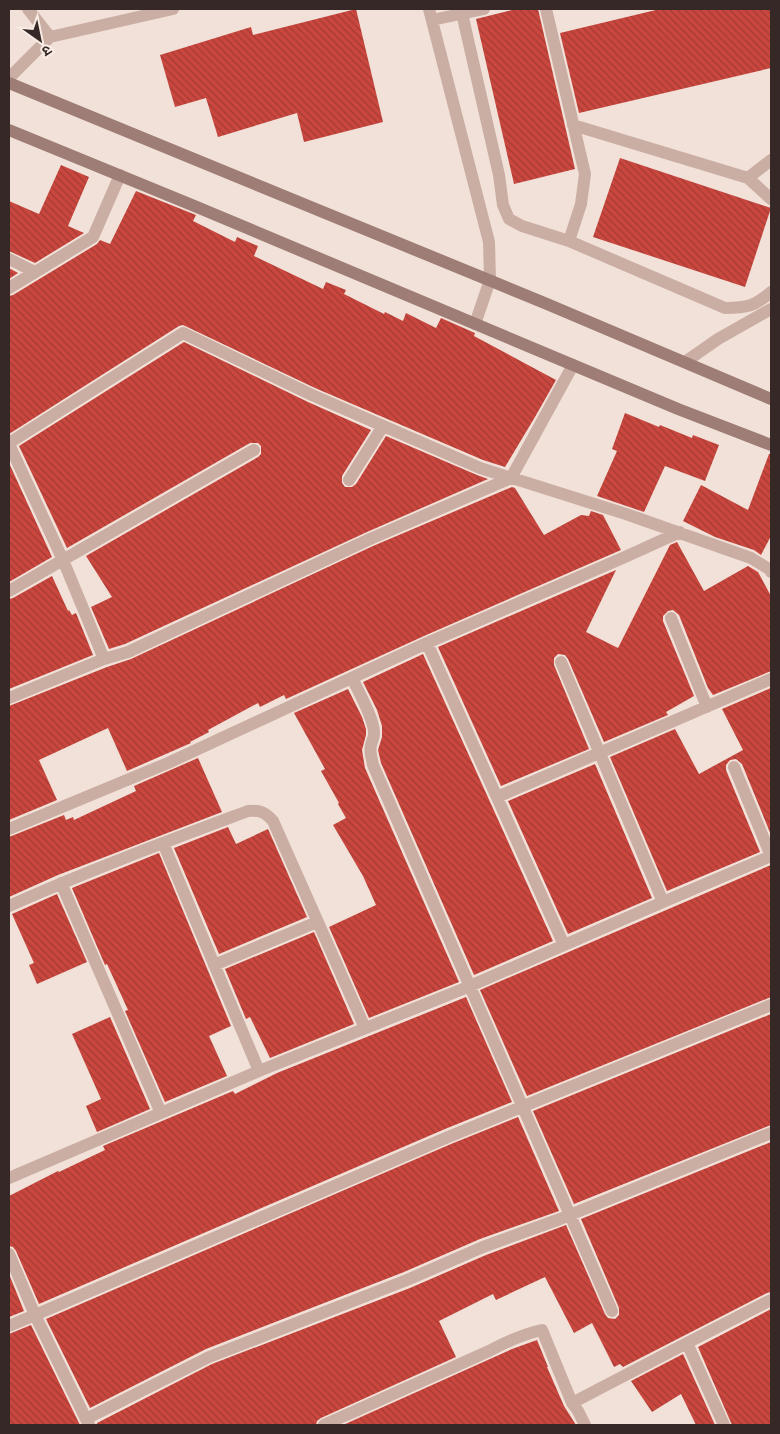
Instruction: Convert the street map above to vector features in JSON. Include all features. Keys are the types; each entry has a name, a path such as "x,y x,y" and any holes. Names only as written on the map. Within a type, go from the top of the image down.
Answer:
{"main road":[{"path":"9,84 490,280 771,398"},
{"path":"9,130 678,409 771,444"}],"street":[{"path":"28,9 50,36"},
{"path":"9,78 50,36 158,10 173,9"},
{"path":"475,324 490,280 489,242 430,14 484,9"},
{"path":"546,9 585,174 581,204 568,241"},
{"path":"461,11 499,175 502,205 509,218 522,226 568,241 725,308 741,308 759,302 771,292"},
{"path":"573,125 748,178 771,199"},
{"path":"748,178 771,160"},
{"path":"9,288 94,237 120,175"},
{"path":"9,259 35,272"},
{"path":"686,362 718,339 771,309"},
{"path":"104,659 63,560 9,443 183,332 312,395 480,468 680,532 751,558 769,568 771,572"},
{"path":"9,698 104,659 128,652 370,539 511,478 573,365"},
{"path":"349,480 383,426"},
{"path":"9,590 254,450"},
{"path":"9,829 168,763 427,643 680,532"},
{"path":"671,618 706,707"},
{"path":"427,643 564,945"},
{"path":"561,662 663,902"},
{"path":"352,678 374,729 375,735 370,754 373,765 612,1311"},
{"path":"497,797 771,679"},
{"path":"9,1178 259,1071 470,986 771,856 734,767"},
{"path":"9,906 61,883 163,843 248,811 259,810 267,814 273,821 364,1028"},
{"path":"163,843 259,1071"},
{"path":"61,883 161,1113"},
{"path":"214,965 318,922"},
{"path":"9,1326 448,1137 771,1005"},
{"path":"9,1254 35,1315 87,1422 209,1357 407,1280 483,1247 570,1215 771,1133"},
{"path":"572,1403 771,1300"},
{"path":"324,1425 489,1352 508,1341 527,1333 542,1330 572,1403 585,1425"},
{"path":"687,1343 724,1425"}],"building":[{"path":"356,9 383,122 304,142 297,113 218,137 206,98 175,107 160,55 251,27 253,35"},
{"path":"516,9 538,9 575,169 514,184 476,19"},
{"path":"660,9 771,9 771,68 579,113 560,33"},
{"path":"620,158 771,208 745,287 593,237"},
{"path":"61,165 89,177 68,226 84,233 35,263 9,251 9,201 39,214"},
{"path":"136,191 196,215 193,221 235,242 237,237 258,246 254,256 323,289 326,282 346,290 344,294 384,314 385,312 403,321 406,313 436,328 441,318 475,333 474,336 556,380 505,467 483,460 315,388 183,325 9,434 9,296 97,244 100,240 110,244"},
{"path":"9,268 18,273 9,279"},
{"path":"184,342 371,430 342,476 342,483 345,487 352,487 356,484 386,436 488,479 367,532 125,644 109,649 91,607 112,597 86,556 258,457 261,454 261,446 258,443 250,443 67,548 19,446"},
{"path":"625,413 659,427 660,425 692,438 693,435 719,445 705,481 665,466 644,512 597,496 617,451 612,449"},
{"path":"769,454 771,454 771,536 761,555 754,550 715,537 683,521 701,485 748,510"},
{"path":"9,463 52,557 9,582"},
{"path":"512,487 515,488 544,535 581,515 589,516 591,511 603,515 621,550 286,699 284,695 260,707 258,703 208,730 209,732 191,743 127,771 108,728 39,760 57,800 9,820 9,706 131,659 373,546"},
{"path":"677,542 704,591 748,566 758,572 771,596 771,671 713,695 708,688 679,615 673,610 668,611 663,616 663,621 694,696 666,712 668,715 604,742 568,659 565,655 558,654 554,658 554,665 589,749 501,786 438,647 616,570 586,632 618,648 670,545"},
{"path":"52,576 68,611 72,615 76,613 93,655 9,689 9,599"},
{"path":"423,654 553,941 474,975 381,763 378,750 382,737 382,726 377,710 363,682"},
{"path":"771,688 771,835 742,764 736,759 730,760 726,765 726,770 760,852 667,891 610,757 675,729 699,774 743,750 722,709"},
{"path":"348,689 366,729 362,750 365,768 459,982 369,1018 329,927 376,905 363,876 333,825 346,818 321,771 325,769 294,713"},
{"path":"198,758 222,812 58,875 9,897 9,837 64,815 66,820 73,817 74,820 136,791 134,786"},
{"path":"595,764 652,898 568,934 508,801"},
{"path":"228,827 236,844 268,829 307,917 219,954 174,848"},
{"path":"159,853 231,1026 209,1036 227,1076 165,1102 125,1011 128,1010 107,964 105,965 72,888"},
{"path":"771,865 771,997 527,1096 480,990"},
{"path":"57,894 87,962 37,984 29,965 34,963 12,914"},
{"path":"314,932 354,1024 270,1058 250,1017 246,1019 225,969"},
{"path":"466,997 512,1102 39,1304 16,1251 13,1247 9,1246 9,1196 105,1150 103,1146 233,1091 235,1094 277,1073"},
{"path":"771,1014 771,1125 574,1204 533,1111"},
{"path":"110,1017 150,1109 97,1132 86,1106 101,1099 72,1034"},
{"path":"518,1117 559,1211 480,1239 404,1272 206,1349 90,1408 46,1319 451,1144"},
{"path":"771,1142 771,1292 623,1367 620,1364 614,1367 592,1323 574,1333 545,1277 496,1300 493,1294 439,1321 456,1357 321,1418 317,1421 316,1425 97,1425 97,1423 212,1364 410,1288 486,1255 566,1225 605,1314 608,1318 615,1319 619,1315 619,1308 581,1219"},
{"path":"9,1274 24,1311 9,1317"},
{"path":"771,1309 771,1425 732,1425 698,1347"},
{"path":"31,1325 80,1425 9,1425 9,1334"},
{"path":"537,1340 564,1406 576,1425 343,1425 512,1349"},
{"path":"683,1354 715,1425 696,1425 681,1394 652,1412 631,1381"}]}
